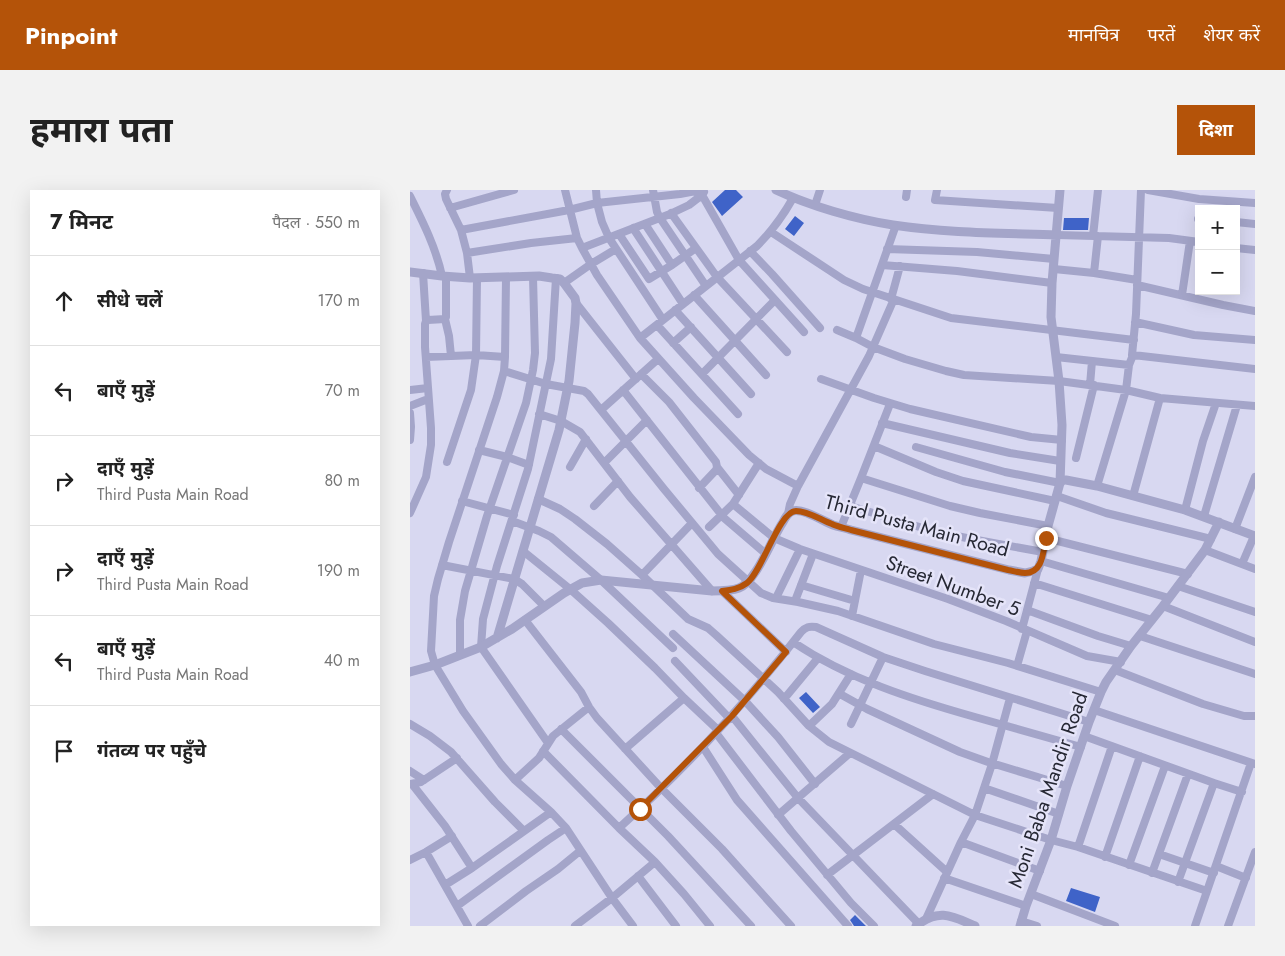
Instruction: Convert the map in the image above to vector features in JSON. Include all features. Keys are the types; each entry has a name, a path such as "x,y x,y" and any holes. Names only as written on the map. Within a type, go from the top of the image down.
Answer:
{"street":[{"path":"447,462 471,390 476,355 473,278 461,230 446,199 445,194 448,190"},
{"path":"450,208 484,194 514,190"},
{"path":"565,190 577,238 582,248 624,316 640,338 742,448 766,469 798,486"},
{"path":"596,190 602,222 609,238 673,343 738,414"},
{"path":"623,190 624,200"},
{"path":"776,190 815,205 896,225 950,230 1169,238 1195,242"},
{"path":"815,205 820,190"},
{"path":"937,190 936,200 1058,208"},
{"path":"1017,666 1025,630 1027,610 1060,483 1062,440 1059,381 1051,317 1060,190"},
{"path":"1094,273 1098,190"},
{"path":"1097,486 1126,390 1132,355 1141,190"},
{"path":"1148,190 1199,199 1255,203"},
{"path":"461,230 653,193 703,192"},
{"path":"582,248 689,205 703,192"},
{"path":"703,192 739,260 804,332"},
{"path":"653,193 660,218 706,286"},
{"path":"640,338 739,260 771,232 783,216 792,195"},
{"path":"410,196 444,276 445,319 451,356"},
{"path":"671,213 716,277 787,352"},
{"path":"1240,222 1255,224"},
{"path":"645,224 672,265"},
{"path":"856,338 896,225"},
{"path":"633,228 683,304"},
{"path":"771,232 844,280 872,292 951,318 1134,340"},
{"path":"619,234 649,279 696,248"},
{"path":"466,253 577,238"},
{"path":"1182,296 1190,241"},
{"path":"1240,248 1255,250"},
{"path":"560,280 616,249"},
{"path":"887,249 976,252 1054,259"},
{"path":"750,251 820,328"},
{"path":"882,264 1052,283"},
{"path":"410,672 435,665 481,647 582,583 601,580 717,591 740,588 749,582 788,514 798,486 873,347 893,299 900,266"},
{"path":"1054,269 1094,273 1137,282 1182,296 1255,310"},
{"path":"410,272 473,278 543,276 560,280 575,298 573,341 561,422 497,638"},
{"path":"410,513 426,477 431,428 424,328 426,322 423,273"},
{"path":"460,655 461,612 471,570 489,509 525,407 531,379 535,353 533,277"},
{"path":"506,278 504,371 442,564 434,596 432,650 435,665 481,737 515,780 566,828 629,925"},
{"path":"548,743 481,647 483,619 529,465 551,359 560,280"},
{"path":"694,295 766,375"},
{"path":"702,374 775,300"},
{"path":"576,303 638,376 664,397 716,462 717,467 739,495"},
{"path":"676,310 751,394"},
{"path":"426,322 428,320 445,319"},
{"path":"1135,322 1194,335 1255,340"},
{"path":"673,343 691,327"},
{"path":"837,330 873,347 912,361 964,375 1059,381 1126,390 1160,398 1255,406"},
{"path":"426,357 476,355 505,357"},
{"path":"1132,355 1255,369"},
{"path":"1056,357 1129,365"},
{"path":"601,410 658,359"},
{"path":"1076,458 1092,385 1092,361"},
{"path":"504,371 546,384 584,391 588,394 664,490 718,554 761,593 852,616 934,644 1017,666 1101,692"},
{"path":"821,379 890,404 1014,434 1062,440"},
{"path":"410,390 428,388"},
{"path":"623,390 721,515 766,554"},
{"path":"1133,496 1160,398"},
{"path":"410,406 428,399"},
{"path":"1185,510 1203,441 1216,403"},
{"path":"841,527 890,404"},
{"path":"1204,516 1237,405"},
{"path":"525,407 576,429 670,545 717,591 786,652"},
{"path":"410,413 410,440"},
{"path":"604,463 647,420"},
{"path":"882,423 1010,453 1060,461"},
{"path":"570,467 586,439"},
{"path":"874,446 936,472 963,481 1056,498 1211,540"},
{"path":"916,448 1005,472 1060,483 1066,480 1097,486 1204,516 1255,536 1242,564"},
{"path":"479,450 529,465"},
{"path":"710,527 733,504 759,463"},
{"path":"699,488 717,467"},
{"path":"1235,529 1255,477"},
{"path":"861,478 950,506 1048,526"},
{"path":"594,506 618,481"},
{"path":"538,499 575,518 653,585 688,619 708,628 716,634 763,678 809,726 828,742 975,815 1078,847 1207,891"},
{"path":"462,501 513,518 545,533 601,580 673,648"},
{"name":"Street Number 5","path":"733,504 774,538 813,554 948,599 1086,656 1118,666 1203,704 1244,716 1255,716"},
{"path":"850,506 936,532 1043,552"},
{"name":"Third Pusta Main Road","path":"788,514 793,511 802,512 841,527 1008,570 1025,573 1033,571 1039,565"},
{"name":"Moni Baba Mandir Road","path":"1021,923 1051,840 1084,736 1101,692 1131,646 1164,606 1205,550 1219,522"},
{"path":"642,576 692,523"},
{"path":"1046,538 1188,574"},
{"path":"776,598 800,548"},
{"path":"1205,550 1255,569"},
{"path":"523,551 570,589 630,643 717,732 778,815 851,903 874,926"},
{"path":"795,601 813,554"},
{"path":"442,564 514,580 522,584 544,606"},
{"path":"1039,565 1169,598"},
{"path":"852,616 861,570"},
{"path":"1034,583 1152,620"},
{"path":"801,585 855,601"},
{"path":"1178,586 1255,612"},
{"path":"1164,606 1255,642"},
{"path":"1027,610 1131,646"},
{"path":"525,620 581,692 597,718 661,788 722,849 791,926"},
{"path":"619,828 731,718 805,627 809,626 816,627 883,657 1089,722"},
{"path":"673,634 745,701 778,737 815,784"},
{"path":"1140,636 1255,674"},
{"path":"793,642 818,658 870,683 916,700 1081,747"},
{"path":"851,724 883,657"},
{"path":"784,699 818,658"},
{"path":"675,661 731,718 798,798 921,923"},
{"path":"809,726 840,694 851,674"},
{"path":"840,694 860,706 960,752 992,764 1067,786"},
{"path":"625,749 684,698"},
{"path":"921,923 975,815 992,764 1010,698"},
{"path":"515,780 540,758 553,736 589,707"},
{"path":"1094,710 1253,764 1195,926"},
{"path":"410,724 444,746 457,758 495,802 524,831"},
{"path":"561,729 668,836 751,926"},
{"path":"1084,736 1214,784 1242,792"},
{"path":"1078,847 1112,746"},
{"path":"703,747 736,800 848,926"},
{"path":"544,751 655,862 710,926"},
{"path":"778,815 850,753"},
{"path":"1105,857 1140,756"},
{"path":"457,758 424,780 411,784 452,836 472,868"},
{"path":"1129,865 1165,766"},
{"path":"410,771 424,780"},
{"path":"1152,873 1188,774"},
{"path":"1178,882 1214,784"},
{"path":"984,788 1059,814"},
{"path":"827,875 933,794"},
{"path":"445,885 551,812"},
{"path":"894,824 946,875 1026,906"},
{"path":"457,906 566,828"},
{"path":"410,860 452,836"},
{"path":"961,842 1040,871"},
{"path":"480,926 580,851"},
{"path":"426,852 468,926"},
{"path":"1228,926 1255,852"},
{"path":"1159,854 1185,863 1246,878"},
{"path":"575,926 655,862"},
{"path":"638,876 676,926"},
{"path":"1030,894 1115,926"},
{"path":"921,923 945,915 975,926"},
{"path":"1021,923 1037,926"}],"building":[{"path":"725,190 736,190 743,197 722,216 712,202"},
{"path":"795,216 804,223 794,236 785,229"},
{"path":"1064,218 1089,218 1088,230 1063,230"},
{"path":"806,692 820,707 813,713 799,698"},
{"path":"1071,888 1100,897 1095,912 1066,901"},
{"path":"855,915 866,926 854,926 850,920"}],"route":[{"path":"640,809 732,716 786,652 722,591 740,588 749,582 788,514 793,511 802,512 851,530 1025,573 1038,569 1046,538"}]}
